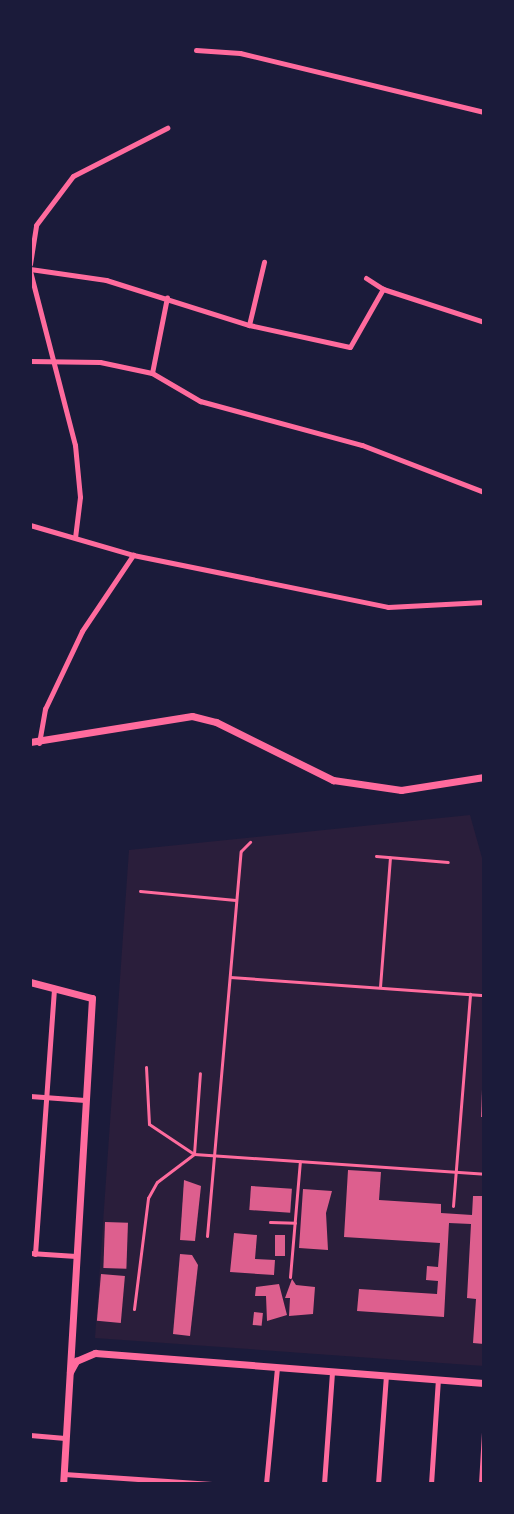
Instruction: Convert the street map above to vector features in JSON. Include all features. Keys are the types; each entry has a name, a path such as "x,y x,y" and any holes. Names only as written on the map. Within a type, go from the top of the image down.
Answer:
{"street":[{"path":"196,50 240,53 484,112"},
{"path":"30,264 36,225 73,176 167,128"},
{"path":"249,325 264,262"},
{"path":"75,536 80,483 56,359 30,270 106,280 167,297 249,325 353,346 383,289"},
{"path":"366,278 383,289 484,322"},
{"path":"152,373 167,297"},
{"path":"30,361 56,359 152,373 200,401 362,445 484,492"},
{"path":"30,525 75,536 133,555 388,607 484,602"},
{"path":"39,743 45,709 82,631 133,555"},
{"path":"30,742 39,743 192,716 216,722 296,764 353,784 401,790 484,777"},
{"path":"30,982 92,998 63,1484"},
{"path":"54,988 32,1253 76,1256"},
{"path":"30,1096 85,1100"},
{"path":"69,1374 76,1361 95,1353 484,1383"},
{"path":"266,1484 277,1368"},
{"path":"324,1484 332,1372"},
{"path":"378,1484 386,1376"},
{"path":"431,1484 438,1379"},
{"path":"481,1484 484,1432"},
{"path":"30,1436 65,1438"},
{"path":"64,1474 140,1481 212,1484"}],"lane":[{"path":"207,1236 240,851 250,842"},
{"path":"376,856 448,862"},
{"path":"380,988 390,857"},
{"path":"140,891 237,900"},
{"path":"230,976 484,995"},
{"path":"453,1206 470,994"},
{"path":"146,1067 148,1124 194,1154 484,1174"},
{"path":"134,1309 148,1198 157,1182 194,1154 200,1073"},
{"path":"290,1277 300,1161"},
{"path":"270,1222 295,1223"}],"shaded area":[{"path":"470,815 484,865 484,1366 95,1338 129,850"}],"building":[{"path":"482,1090 484,1090 484,1117 481,1117"},
{"path":"348,1170 381,1172 379,1200 441,1204 441,1213 472,1215 473,1196 484,1196 484,1344 473,1343 476,1299 467,1298 471,1224 449,1223 444,1317 357,1311 359,1289 437,1294 438,1281 426,1280 427,1266 438,1267 440,1243 344,1237"},
{"path":"184,1180 201,1186 195,1241 180,1240"},
{"path":"251,1186 292,1189 290,1213 249,1210"},
{"path":"303,1189 332,1191 326,1213 328,1250 299,1248"},
{"path":"105,1222 128,1223 126,1269 103,1268"},
{"path":"234,1233 257,1235 255,1259 275,1260 274,1275 230,1272"},
{"path":"275,1235 285,1235 285,1256 275,1256"},
{"path":"180,1254 192,1255 198,1265 190,1336 173,1334"},
{"path":"101,1274 125,1276 121,1323 97,1321"},
{"path":"292,1279 296,1285 315,1287 313,1314 289,1316 290,1298 285,1298"},
{"path":"279,1284 287,1315 267,1321 266,1296 255,1296 256,1287"},
{"path":"254,1312 263,1313 262,1326 253,1325"}]}
